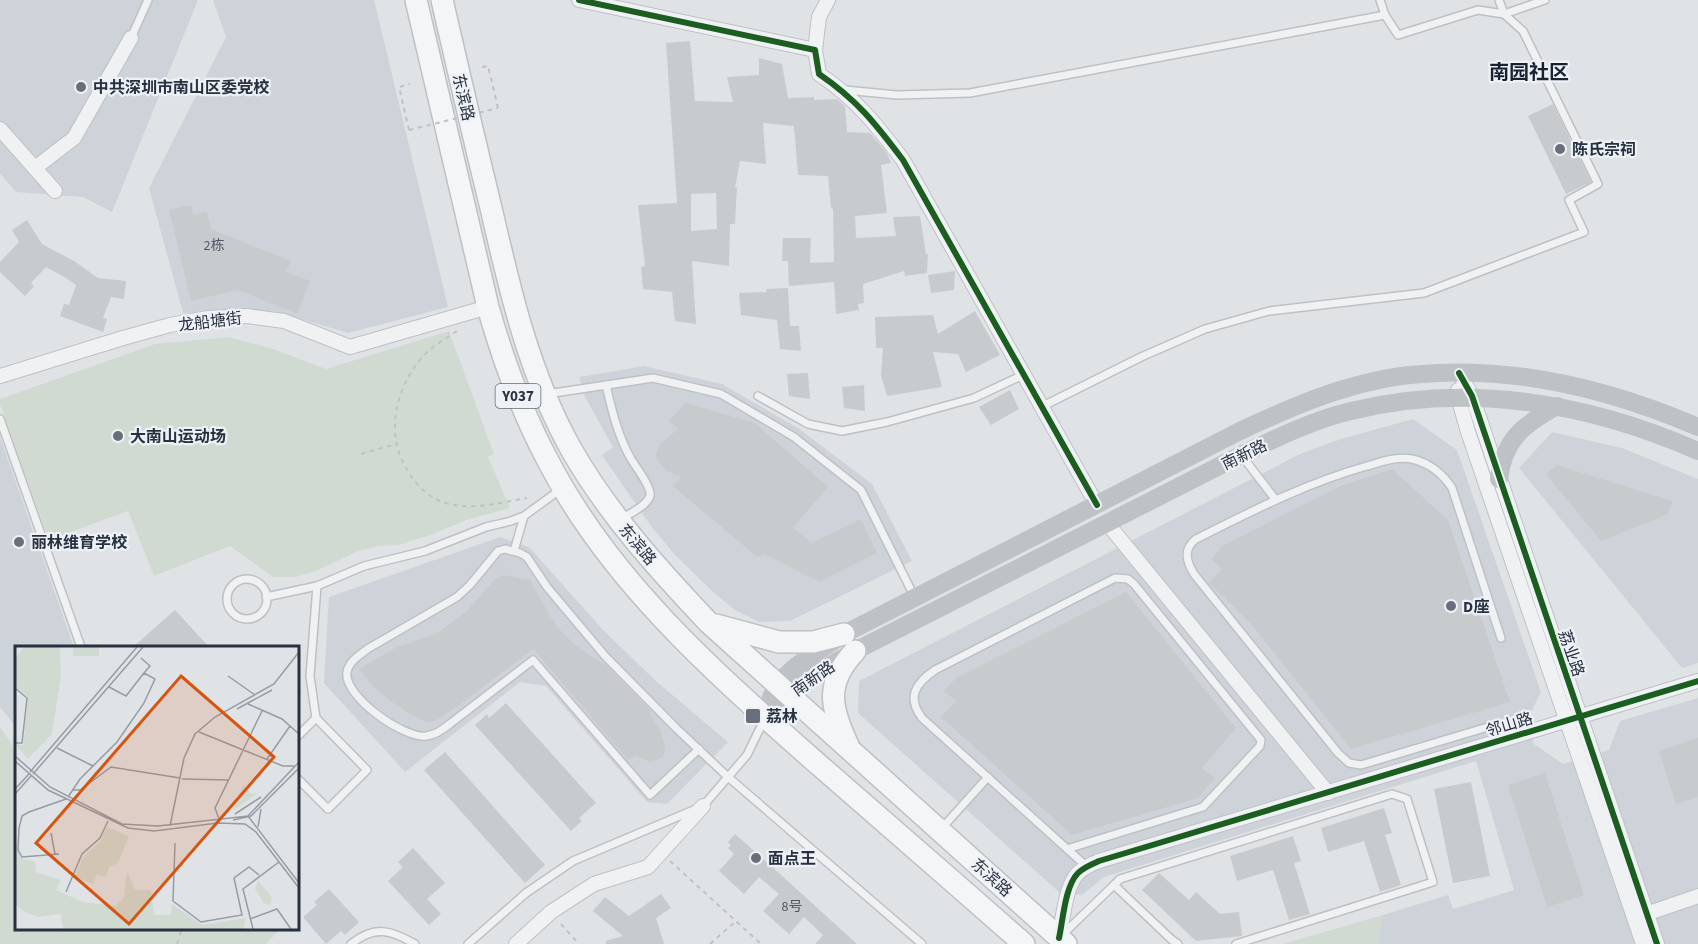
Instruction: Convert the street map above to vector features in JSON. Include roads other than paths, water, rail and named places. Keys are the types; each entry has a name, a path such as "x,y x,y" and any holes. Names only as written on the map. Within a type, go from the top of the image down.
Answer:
{"main road":[{"name":"东滨路","path":"416,0 488,307 502,355 547,461 610,557 690,647 765,718 1024,944"},
{"name":"东滨路","path":"441,0 511,294 528,351 544,394 571,449 600,496 670,582 709,623 1062,941"},
{"name":"南新路","path":"765,718 784,690 809,677 850,643 915,598 1238,432 1307,402 1364,384 1400,376 1459,373 1505,375 1566,385 1628,400 1698,427"},
{"name":"南新路","path":"850,643 1107,523 1241,455 1296,430 1349,411 1408,400 1465,397 1557,406 1629,424 1698,451"},
{"path":"1499,479 1501,463 1514,437 1536,418 1557,406"},
{"path":"1665,437 1672,416"},
{"path":"709,623 778,642 850,643 838,672 833,697 842,734 850,751"}],"street":[{"path":"579,0 815,50"},
{"path":"828,0 819,17 815,50 819,74 842,90 869,115 903,160 1098,505"},
{"path":"35,168 74,138 131,38"},
{"path":"0,129 55,191"},
{"name":"龙船塘街","path":"0,376 123,338 208,318 247,316 284,321 351,347 488,307"},
{"name":"荔业路","path":"1459,373 1465,397 1574,719 1657,944"},
{"name":"荔业路","path":"1465,397 1499,479 1643,944"},
{"path":"1107,523 1328,793"},
{"name":"邻山路","path":"1086,867 1099,861 1698,681"},
{"path":"516,944 551,912 594,884 648,867 703,806"},
{"path":"1062,941 1070,887 1078,872 1086,867"},
{"path":"1646,914 1698,896"}],"lane":[{"path":"131,38 148,0"},
{"path":"1380,0 1385,15 1398,35 1478,10 1504,14 1545,0"},
{"path":"1041,407 1141,357 1205,329 1269,311 1424,293 1584,232 1569,200 1598,184 1523,31 1504,14 1499,0"},
{"path":"842,90 897,95 970,93 1385,15"},
{"path":"758,396 808,424 842,431 887,422 974,398 1023,375"},
{"path":"544,394 653,378 721,394 794,437 861,490 915,598"},
{"path":"606,385 616,427 628,454 649,489 650,497 645,503 619,520"},
{"path":"0,419 81,646"},
{"path":"1241,455 1275,499"},
{"path":"1495,743 1491,726 1361,765 1355,765 1343,759 1194,574 1188,563 1189,546 1197,539 1275,499 1326,479 1396,458 1410,459 1433,467 1444,477 1456,500 1501,638"},
{"path":"266,597 317,586 363,566 425,551 486,527 524,516 564,487"},
{"path":"514,551 524,516"},
{"path":"699,749 650,795 533,660 440,731 426,736 413,735 401,730 370,709 355,693 348,680 347,671 357,657 369,648 457,597 498,551 505,549 527,557 578,626 636,688 728,777 922,944"},
{"path":"1067,849 1203,807 1260,746 1261,740 1128,579 1115,578 936,670 918,685 914,697 917,712 1086,867"},
{"path":"249,579 261,585 266,597 264,609 248,619 235,615 227,598 228,592 237,582 249,579"},
{"path":"298,779 328,809 367,770 316,718 310,669 317,586"},
{"path":"298,736 316,718"},
{"path":"468,944 549,875 573,861 703,806 752,747 765,718"},
{"path":"940,830 988,777"},
{"path":"1062,941 1120,879 1392,794 1407,799 1433,882 1236,944"},
{"path":"1114,885 1178,944"},
{"path":"351,944 372,932 384,931 399,935 415,944"}],"place":[{"name":"中共深圳市南山区委党校","path":"81,87"},
{"name":"陈氏宗祠","path":"1560,149"},
{"name":"大南山运动场","path":"118,436"},
{"name":"丽林维育学校","path":"19,542"},
{"name":"D座","path":"1451,606"},
{"name":"荔林","path":"753,716"},
{"name":"面点王","path":"756,858"}],"district":[{"name":"南园社区","path":"1529,72"}]}
